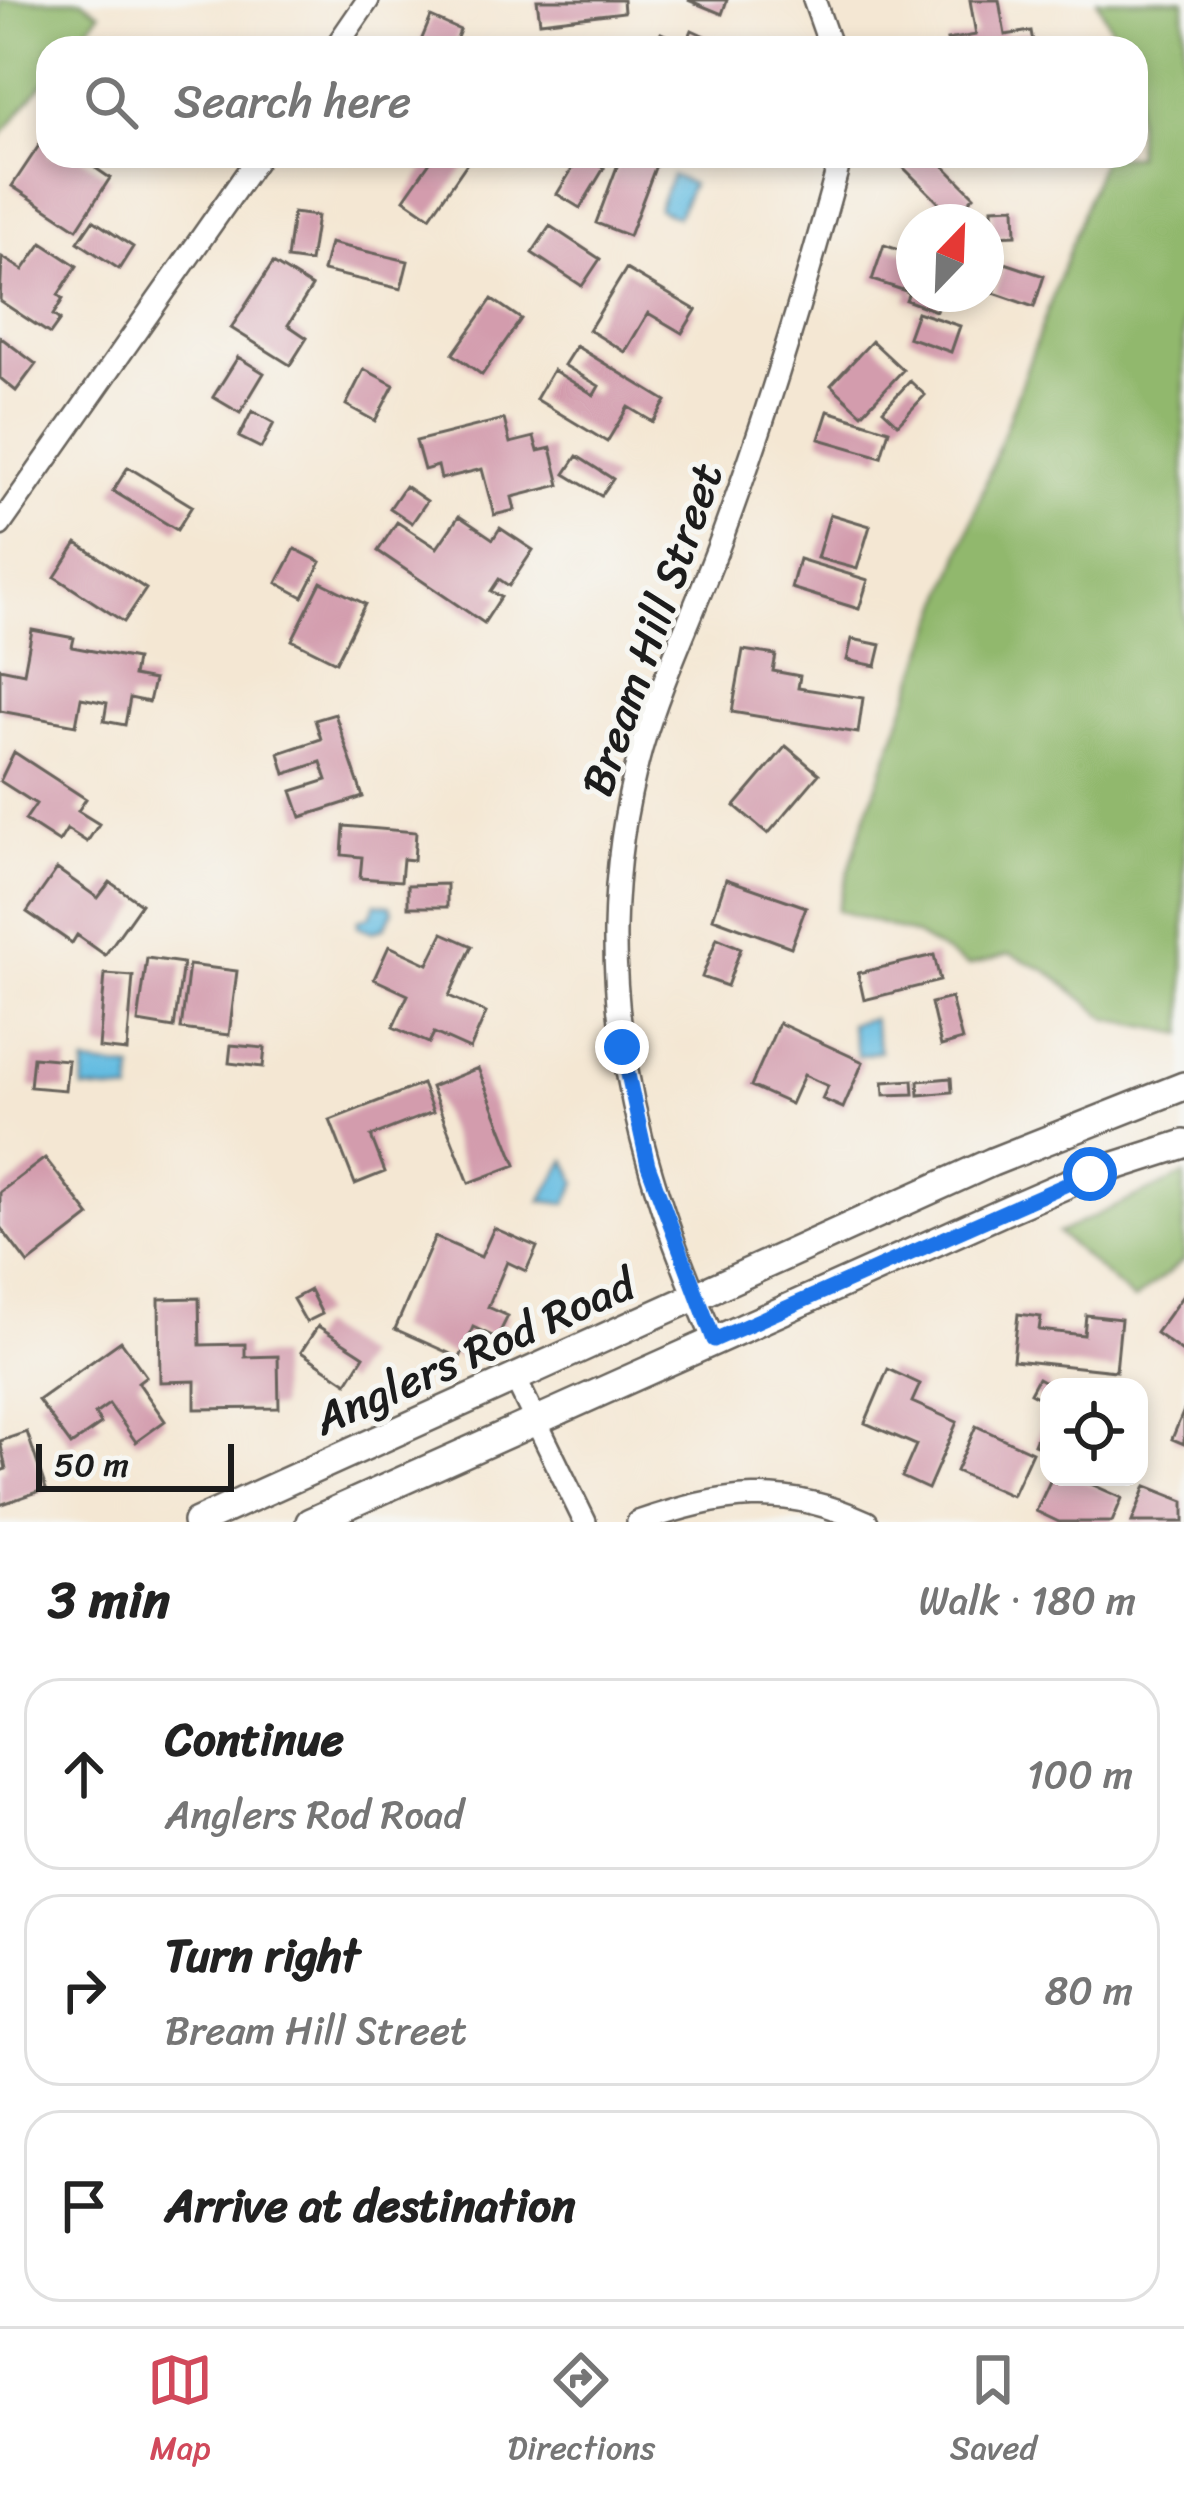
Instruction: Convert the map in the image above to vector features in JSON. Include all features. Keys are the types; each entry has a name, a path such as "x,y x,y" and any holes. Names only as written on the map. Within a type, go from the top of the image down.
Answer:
{"street":[{"path":"343,36 368,0"},
{"path":"814,0 828,36"},
{"path":"0,526 251,168"},
{"name":"Bream Hill Street","path":"714,1340 648,1165 626,1066 616,986 619,866 642,747 726,528 784,357 838,168"},
{"name":"Anglers Rod Road","path":"196,1522 992,1162 1184,1086"},
{"name":"Anglers Rod Road","path":"310,1522 1090,1174 1179,1146"},
{"path":"515,1378 585,1522"},
{"path":"638,1522 717,1498 751,1494 818,1503 867,1522"}],"green space":[{"path":"0,0 82,0 100,13 82,36 36,36 36,92 0,137"},
{"path":"1097,0 1184,0 1184,1034 1108,1019 1049,972 1010,954 968,966 914,934 837,910 863,824 1099,168 1148,168 1148,36 1115,36"},
{"path":"1184,1175 1184,1260 1134,1300 1058,1233"}],"water":[{"path":"672,175 692,184 677,217 658,209"},
{"path":"376,903 390,905 393,911 385,927 373,932 358,926 358,920 370,916"},
{"path":"872,1018 880,1051 858,1056 850,1024"},
{"path":"85,1064 133,1069 131,1093 83,1089"},
{"path":"566,1160 577,1182 566,1204 541,1201"}],"building":[{"path":"537,0 623,0 624,12 540,22"},
{"path":"688,0 727,0 722,14"},
{"path":"970,0 999,0 1005,35 1031,31 1032,36 970,36 976,35"},
{"path":"431,17 460,30 458,36 423,36"},
{"path":"36,150 36,168 95,168 110,178 77,229 12,186"},
{"path":"426,168 464,168 430,217 404,199"},
{"path":"573,168 604,168 580,208 557,194"},
{"path":"617,168 655,168 629,236 596,223"},
{"path":"904,168 946,168 974,196 966,204 940,204"},
{"path":"1004,207 1015,207 1016,235 1004,236"},
{"path":"293,213 317,216 310,262 287,259"},
{"path":"93,220 133,247 119,269 78,242"},
{"path":"550,226 600,259 582,286 532,253"},
{"path":"42,243 77,266 58,295 63,299 53,315 60,320 50,334 0,301 2,257 23,270"},
{"path":"330,243 408,261 401,289 323,271"},
{"path":"884,245 896,249 896,288 872,280"},
{"path":"273,263 312,287 288,325 307,338 290,365 231,328"},
{"path":"1004,266 1044,276 1034,307 1004,296"},
{"path":"626,269 696,310 682,333 648,313 625,352 589,330"},
{"path":"492,299 521,319 482,375 453,354"},
{"path":"917,312 960,326 951,352 908,337"},
{"path":"0,337 36,364 16,391 0,378"},
{"path":"872,341 903,370 862,414 831,385"},
{"path":"576,346 666,401 653,422 628,407 607,442 536,399 553,370 594,395 599,386 564,365"},
{"path":"238,357 264,373 240,413 213,397"},
{"path":"364,369 394,385 375,421 346,405"},
{"path":"910,381 925,395 898,424 883,410"},
{"path":"252,411 274,423 261,448 239,437"},
{"path":"828,411 889,430 881,457 819,439"},
{"path":"504,419 510,443 534,437 538,451 551,448 560,485 512,497 515,510 494,515 482,469 441,479 438,466 424,470 416,441"},
{"path":"577,456 613,479 601,496 565,474"},
{"path":"128,467 192,506 177,530 113,491"},
{"path":"405,486 427,501 412,523 390,508"},
{"path":"830,514 870,526 857,569 817,558"},
{"path":"459,516 493,539 500,528 533,550 509,586 499,579 491,591 501,597 484,623 378,551 397,522 437,548"},
{"path":"77,543 146,589 124,622 55,577"},
{"path":"295,549 321,562 303,597 277,583"},
{"path":"799,559 868,580 859,609 791,588"},
{"path":"321,582 365,604 336,662 292,640"},
{"path":"32,630 74,638 72,647 136,659 133,676 154,680 149,702 130,698 125,725 104,721 107,703 81,698 76,725 0,711 0,668 24,673"},
{"path":"852,639 881,645 876,666 847,660"},
{"path":"743,650 776,655 773,671 800,676 798,688 863,698 858,733 732,712"},
{"path":"335,714 363,797 301,817 292,791 327,780 321,762 285,774 279,753 321,739 315,720"},
{"path":"786,746 819,774 768,834 735,806"},
{"path":"14,752 86,799 78,811 99,824 87,842 67,829 59,842 25,820 36,804 0,781"},
{"path":"344,826 416,832 414,860 403,859 401,881 360,878 362,857 342,855"},
{"path":"57,869 98,898 110,882 141,904 105,955 77,935 72,943 27,912"},
{"path":"726,879 806,907 791,947 713,918"},
{"path":"447,884 447,907 408,907 408,885"},
{"path":"443,933 472,946 449,996 486,1013 470,1049 434,1033 429,1043 393,1027 408,995 374,979 389,946 428,964"},
{"path":"717,938 741,948 727,986 702,977"},
{"path":"934,955 940,981 864,1000 858,973"},
{"path":"147,958 183,963 174,1028 138,1022"},
{"path":"189,965 237,971 229,1035 181,1029"},
{"path":"105,974 133,976 127,1051 99,1048"},
{"path":"951,998 962,1040 941,1046 931,1003"},
{"path":"779,1023 863,1062 843,1108 822,1099 828,1086 804,1075 791,1104 751,1086"},
{"path":"231,1045 265,1048 263,1067 229,1063"},
{"path":"33,1057 68,1060 65,1090 30,1087"},
{"path":"478,1068 516,1165 469,1183 431,1087"},
{"path":"951,1078 952,1092 919,1095 918,1081"},
{"path":"913,1080 914,1094 884,1095 883,1082"},
{"path":"422,1084 433,1112 371,1136 385,1172 355,1184 330,1120"},
{"path":"45,1158 90,1216 28,1264 0,1227 0,1192"},
{"path":"494,1228 537,1247 526,1271 507,1262 488,1307 508,1316 497,1338 473,1327 460,1358 395,1329 435,1237 481,1257"},
{"path":"310,1290 322,1314 306,1322 293,1299"},
{"path":"1184,1294 1184,1353 1156,1333"},
{"path":"199,1298 200,1345 245,1344 245,1357 278,1356 279,1408 195,1409 195,1381 160,1382 159,1299"},
{"path":"1018,1314 1041,1317 1039,1330 1084,1335 1086,1315 1121,1319 1116,1371 1013,1360"},
{"path":"318,1326 364,1356 347,1383 301,1352"},
{"path":"121,1341 146,1376 138,1382 165,1421 136,1442 109,1404 95,1414 101,1424 71,1445 38,1400"},
{"path":"888,1369 920,1384 912,1402 957,1422 928,1489 902,1477 916,1445 865,1423"},
{"path":"1038,1378 1040,1379 1040,1398 1030,1393"},
{"path":"1184,1410 1184,1444 1172,1439"},
{"path":"976,1426 1032,1452 1012,1496 956,1471"},
{"path":"27,1432 46,1489 0,1505 0,1471 6,1469 0,1441"},
{"path":"1048,1486 1095,1486 1122,1498 1112,1522 1059,1522 1036,1511"},
{"path":"1146,1486 1184,1501 1184,1522 1132,1522"}],"route":[{"path":"622,1047 648,1165 714,1340 1090,1174"}]}
